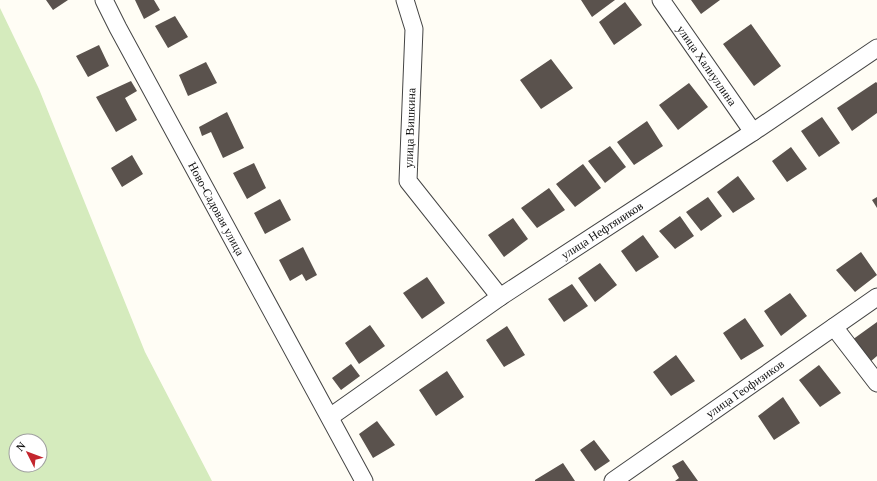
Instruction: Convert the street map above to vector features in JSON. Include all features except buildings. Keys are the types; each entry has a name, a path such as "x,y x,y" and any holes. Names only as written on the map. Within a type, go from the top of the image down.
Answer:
{"street":[{"name":"Ново-Садовая улица","path":"104,0 125,42 364,481"},
{"name":"улица Вишкина","path":"405,0 414,29 408,181 500,297"},
{"name":"улица Халиуллина","path":"661,0 753,132"},
{"name":"улица Нефтяников","path":"330,417 500,297 753,132 877,48"},
{"name":"улица Геофизиков","path":"614,481 877,297"},
{"path":"834,327 877,383"}],"green space":[{"path":"0,8 39,89 145,352 212,481 0,481"}]}
